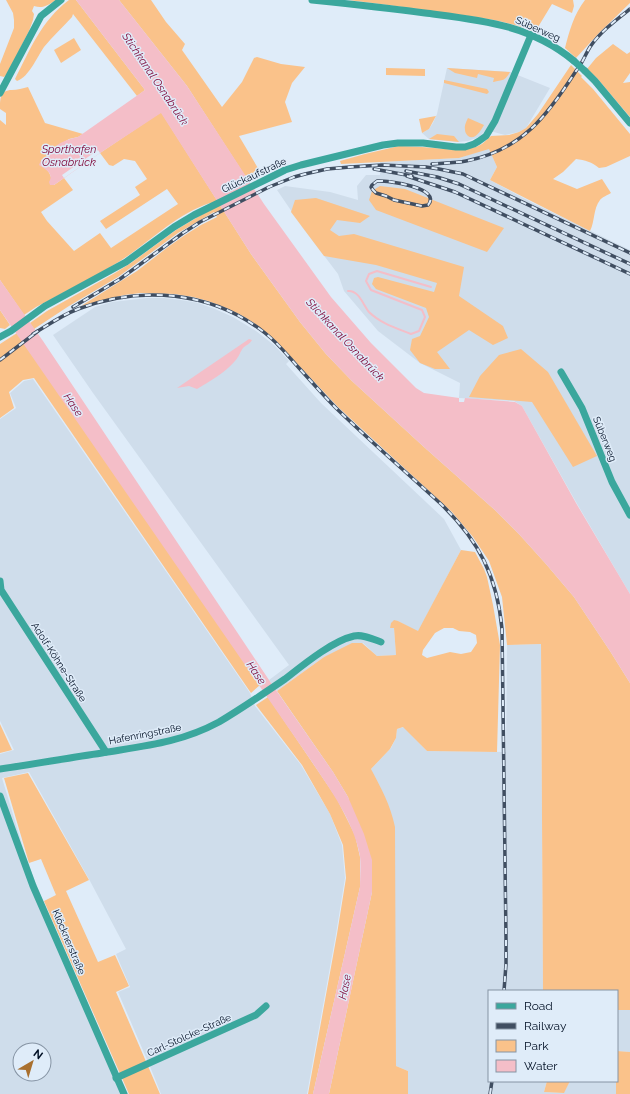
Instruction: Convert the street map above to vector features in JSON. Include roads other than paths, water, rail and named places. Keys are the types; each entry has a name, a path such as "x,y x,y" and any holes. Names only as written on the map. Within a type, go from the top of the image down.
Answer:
{"street":[{"name":"Süberweg","path":"312,0 388,8 483,21 516,28 546,42 560,50 574,61 595,81 630,123"},
{"path":"0,93 39,20 59,2"},
{"name":"Glückaufstraße","path":"0,337 11,331 45,306 126,262 174,227 207,208 285,170 383,145 398,143 423,143 456,147 479,142 486,136 495,121 531,35"},
{"name":"Süberweg","path":"561,372 582,408 612,482 630,515"},
{"name":"Adolf-Köhne-Straße","path":"0,581 1,590 106,752"},
{"name":"Hafenringstraße","path":"0,769 147,746 173,741 194,734 219,722 284,679 321,652 342,641 355,636 364,636 380,642"},
{"name":"Klöcknerstraße","path":"0,796 30,878 124,1094"},
{"name":"Carl-Stolcke-Straße","path":"116,1078 248,1019 256,1015 266,1006"}],"water":[{"path":"76,0 119,0 187,86 264,204 331,297 371,343 416,388 424,393 459,398 459,402 464,402 465,398 515,402 522,406 576,503 630,594 630,683 574,597 518,533 496,511 352,381 326,354 300,322 251,254 161,113 54,185 50,185 50,174 39,165 54,148 66,141 78,137 145,90"},
{"name":"Hase","path":"0,280 43,341 269,680 333,772 348,797 364,834 372,860 372,892 329,1094 313,1094 360,887 360,856 352,830 333,793 310,759 0,310"},
{"path":"249,339 252,340 243,348 231,365 217,376 197,389 189,386 177,388"}],"waterway":[{"path":"348,291 352,291 358,295 373,316 388,325 411,334 419,331 425,317 422,310 371,290 366,281 369,274 377,271 431,287"}],"railway":[{"path":"432,164 462,162 486,156 503,149 518,140 531,129 554,102 598,36 630,9"},
{"path":"73,307 120,279 200,222 269,187 294,177 327,169 382,165 426,167 463,174 630,253"},
{"path":"374,169 412,176"},
{"path":"406,171 437,177 459,184 630,264"},
{"path":"407,176 455,192 630,274"},
{"path":"377,181 412,186 428,194 431,199 428,205 422,206 394,200 376,193 373,190 371,187 377,181"},
{"path":"33,334 72,311 102,301 126,297 151,295 175,296 222,308 244,319 274,341 336,408 441,504 466,532 484,560 491,576 500,610 502,629 506,938 504,990"},
{"path":"0,360 38,331"},
{"path":"490,1094 492,1082"}],"water label":[{"name":"Stichkanal Osnabrück","path":"155,79"},
{"name":"Sporthafen Osnabrück","path":"69,155"},
{"name":"Stichkanal Osnabrück","path":"345,340"}]}
